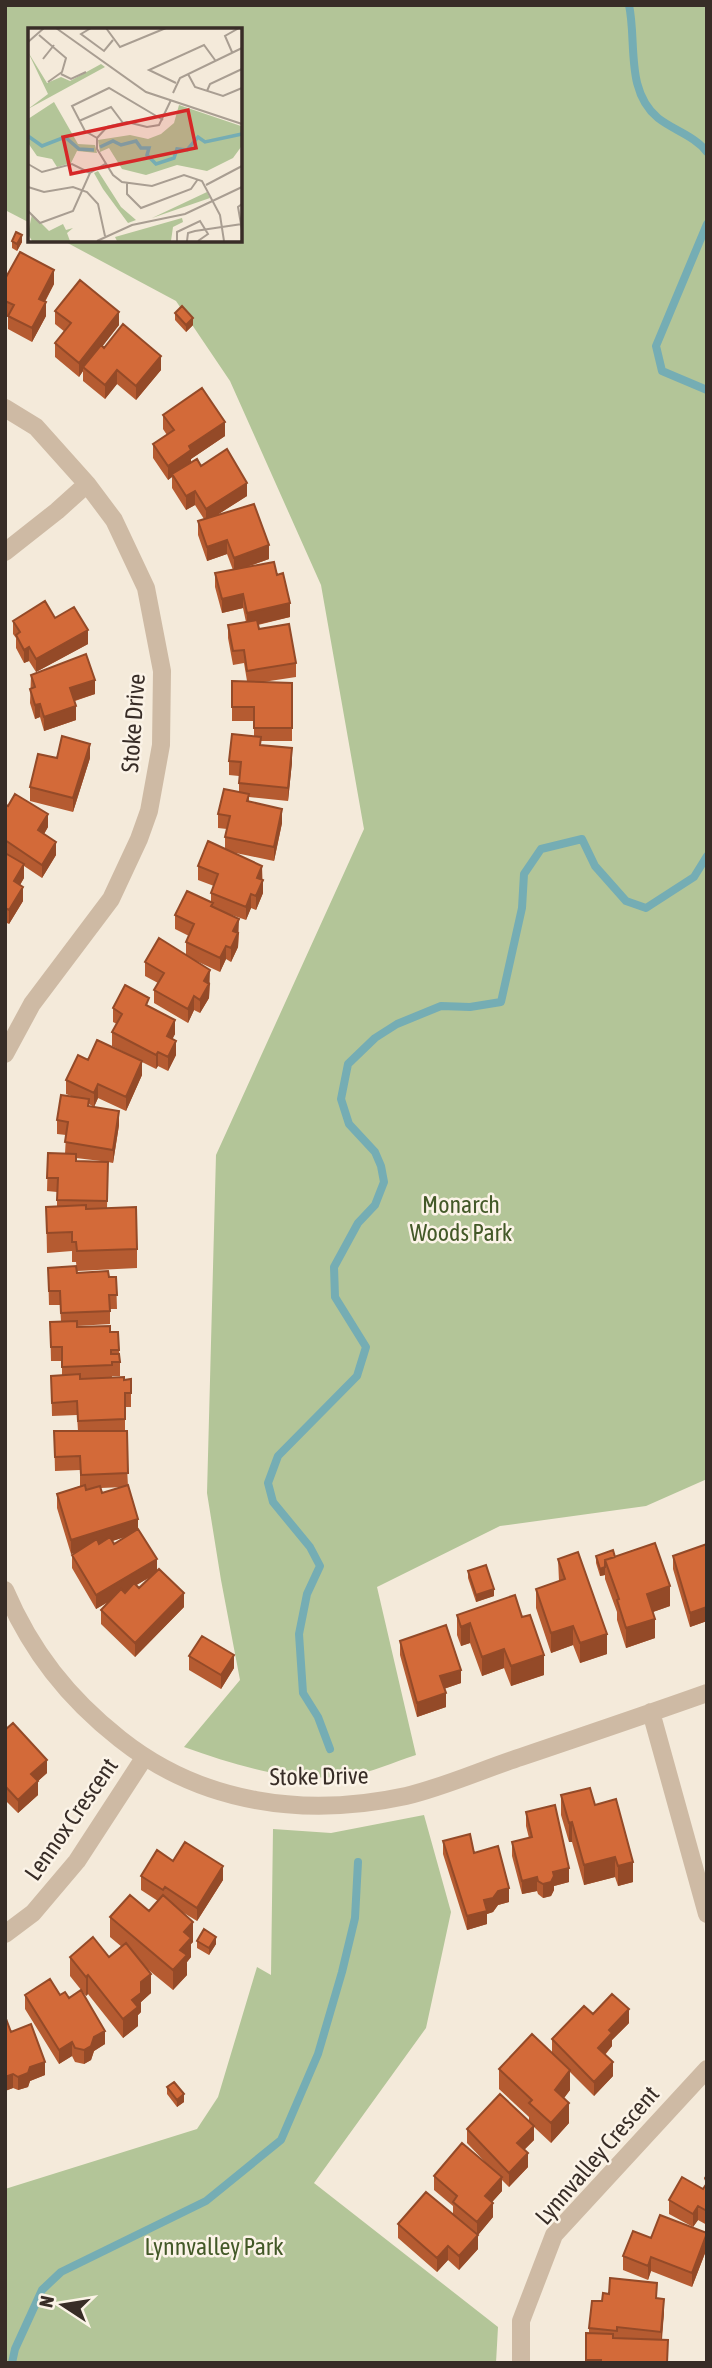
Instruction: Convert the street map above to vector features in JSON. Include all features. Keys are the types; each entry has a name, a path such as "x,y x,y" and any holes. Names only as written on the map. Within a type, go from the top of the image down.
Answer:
{"street":[{"name":"Stoke Drive","path":"5,408 36,428 88,484 114,520 146,588 162,671 161,745 149,811 122,878 92,928 32,1004 5,1054"},
{"path":"5,552 88,484"},
{"name":"Stoke Drive","path":"5,1590 21,1627 47,1667 93,1718 144,1758 230,1796 277,1805 347,1805 407,1796 707,1693"},
{"path":"651,1712 707,1914"},
{"name":"Lennox Crescent","path":"5,1934 33,1913 77,1861 144,1758"},
{"name":"Lynnvalley Crescent","path":"521,2363 521,2321 554,2235 707,2069"}],"green space":[{"name":"Monarch Woods Park","path":"5,5 707,5 707,1479 646,1506 500,1526 377,1587 416,1755 356,1775 327,1778 285,1775 224,1761 184,1747 240,1680 207,1493 216,1155 364,829 321,585 230,381 176,301 66,242 242,242 242,28 28,28 28,222 5,210"},
{"name":"Lynnvalley Park","path":"424,1815 451,1912 426,2028 314,2183 498,2327 496,2363 5,2363 5,2189 197,2129 218,2097 257,1967 271,1975 273,1829 331,1833"}],"building":[{"path":"16,232 22,235 17,244 12,241"},
{"path":"20,252 54,270 39,299 46,302 32,328 8,316 14,305 5,301 5,279"},
{"path":"80,280 119,312 79,363 55,343 71,323 55,311"},
{"path":"182,306 193,318 186,325 175,313"},
{"path":"123,324 161,356 136,386 117,370 105,385 83,367 101,345 104,348"},
{"path":"202,388 225,422 189,446 191,450 168,466 153,444 174,430 163,415"},
{"path":"227,449 247,483 206,509 195,491 186,496 172,474 197,459 201,466"},
{"path":"254,504 269,545 234,558 227,540 207,547 198,521"},
{"path":"274,562 277,575 283,573 290,603 247,613 243,594 222,599 215,573"},
{"path":"45,601 55,618 74,607 88,630 36,659 29,647 24,650 16,635 20,632 13,621"},
{"path":"257,620 259,629 289,624 296,663 247,671 244,650 233,651 228,625"},
{"path":"86,654 95,680 70,688 76,706 44,717 40,704 35,705 30,689 35,687 31,675"},
{"path":"232,681 292,683 292,728 254,728 254,707 232,707"},
{"path":"232,734 261,737 260,745 292,748 288,788 239,783 241,762 229,761"},
{"path":"62,736 90,744 73,798 30,787 38,754 57,758"},
{"path":"224,789 249,794 247,801 282,809 274,847 225,837 230,816 218,814"},
{"path":"15,794 48,814 38,830 56,842 42,865 5,840 5,804 8,806"},
{"path":"208,841 262,866 257,878 263,880 256,896 251,894 246,907 211,893 218,874 198,866"},
{"path":"5,853 24,864 14,881 23,887 9,910 5,908"},
{"path":"187,891 239,919 233,931 238,933 231,948 226,946 220,958 186,942 194,924 175,915"},
{"path":"159,938 210,970 204,981 209,984 200,1000 194,996 188,1009 154,990 164,973 145,962"},
{"path":"125,985 149,998 146,1005 175,1020 167,1036 176,1041 168,1057 158,1052 156,1055 112,1032 122,1014 113,1008"},
{"path":"97,1040 142,1061 126,1097 98,1084 94,1093 66,1080 78,1055 88,1060"},
{"path":"61,1095 89,1099 88,1106 119,1111 113,1150 65,1142 68,1122 57,1120"},
{"path":"48,1153 76,1154 76,1161 108,1162 107,1201 57,1200 58,1178 47,1178"},
{"path":"86,1205 86,1209 136,1207 137,1249 77,1251 76,1242 72,1242 72,1232 47,1233 46,1207"},
{"path":"76,1266 77,1273 108,1271 109,1277 116,1277 117,1295 109,1295 110,1311 61,1313 60,1291 49,1291 48,1268"},
{"path":"77,1321 77,1327 110,1326 110,1332 118,1332 119,1350 111,1350 111,1354 119,1354 120,1362 112,1362 112,1365 62,1367 62,1347 51,1347 50,1322"},
{"path":"80,1374 80,1379 131,1379 131,1393 125,1393 125,1419 78,1421 77,1401 52,1403 51,1376"},
{"path":"54,1431 127,1431 128,1473 81,1475 80,1456 55,1457"},
{"path":"85,1485 86,1490 100,1486 102,1493 128,1485 138,1519 71,1540 57,1494"},
{"path":"138,1529 157,1559 96,1595 72,1555 97,1539 99,1544 110,1537 114,1544"},
{"path":"655,1543 670,1586 647,1594 655,1619 626,1628 605,1560"},
{"path":"707,1544 707,1607 690,1613 673,1556"},
{"path":"613,1550 615,1557 605,1560 605,1567 600,1569 596,1556"},
{"path":"578,1552 607,1634 580,1643 573,1626 551,1633 536,1589 565,1579 558,1559"},
{"path":"486,1565 494,1589 476,1595 468,1571"},
{"path":"159,1569 184,1593 135,1643 101,1610 121,1589 125,1593 134,1583 139,1588"},
{"path":"515,1595 522,1617 530,1615 544,1655 511,1666 504,1649 482,1657 470,1623 461,1627 457,1615"},
{"path":"446,1625 461,1670 440,1676 446,1693 417,1703 400,1641"},
{"path":"202,1636 234,1655 221,1675 189,1656"},
{"path":"13,1723 47,1760 31,1774 38,1781 18,1800 5,1786 5,1730"},
{"path":"590,1788 595,1805 616,1799 633,1862 618,1866 615,1857 584,1865 561,1795"},
{"path":"555,1805 569,1868 553,1872 551,1882 543,1884 537,1877 522,1881 512,1842 532,1837 526,1812"},
{"path":"470,1834 474,1853 498,1846 509,1888 484,1900 487,1911 467,1916 443,1841"},
{"path":"185,1842 223,1866 197,1908 165,1887 163,1890 141,1876 157,1850 173,1861"},
{"path":"130,1895 149,1911 163,1895 193,1922 184,1932 191,1938 180,1950 187,1955 173,1970 110,1917"},
{"path":"204,1929 216,1937 209,1948 197,1941"},
{"path":"93,1937 109,1957 126,1943 151,1974 141,1982 141,1993 132,2000 138,2007 123,2019 70,1957"},
{"path":"50,1979 60,1995 65,1992 69,1998 81,1990 105,2031 94,2037 91,2046 84,2050 75,2048 72,2042 59,2050 25,1995"},
{"path":"612,1994 629,2009 609,2030 612,2033 598,2048 613,2062 594,2082 552,2039 584,2006 593,2014"},
{"path":"5,2016 11,2032 31,2024 45,2062 30,2067 28,2073 18,2077 13,2074 5,2077"},
{"path":"532,2034 570,2070 555,2090 569,2103 551,2123 529,2103 532,2100 499,2069"},
{"path":"174,2082 184,2094 177,2100 167,2087"},
{"path":"500,2094 534,2126 517,2143 528,2153 509,2173 467,2129"},
{"path":"462,2143 502,2177 485,2196 493,2203 477,2222 453,2202 457,2196 434,2176"},
{"path":"682,2177 703,2189 707,2183 707,2211 698,2206 693,2214 669,2200"},
{"path":"426,2192 478,2235 459,2256 448,2246 437,2258 398,2224"},
{"path":"660,2215 707,2233 692,2273 651,2257 648,2266 623,2256 633,2231 651,2238"},
{"path":"610,2278 657,2283 656,2298 664,2299 661,2332 617,2327 617,2331 589,2328 592,2301 602,2301 603,2293 609,2294"},
{"path":"586,2333 613,2334 613,2338 668,2340 667,2363 601,2363 601,2360 586,2360"}],"waterway":[{"path":"629,5 636,80 641,94 658,118 707,152"},
{"path":"707,224 656,346 662,371 707,390"},
{"path":"330,1749 318,1717 303,1693 299,1634 307,1594 320,1566 310,1547 273,1502 268,1483 278,1456 357,1376 366,1347 335,1297 334,1267 358,1223 375,1205 384,1182 375,1152 349,1124 341,1099 348,1064 375,1038 397,1024 441,1006 470,1007 501,1002 522,908 524,874 541,849 582,839 595,866 626,901 646,908 694,877 707,856"},
{"path":"12,2363 15,2349 42,2290 61,2272 206,2201 281,2140 318,2054 342,1972 355,1918 358,1862"}]}
